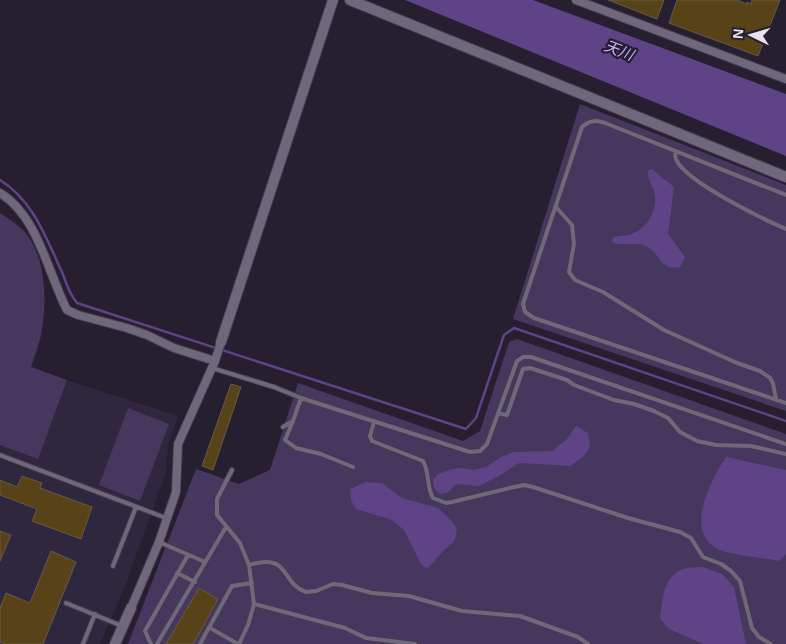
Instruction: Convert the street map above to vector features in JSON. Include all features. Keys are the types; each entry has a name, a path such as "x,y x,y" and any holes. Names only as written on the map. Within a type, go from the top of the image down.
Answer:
{"street":[{"path":"115,644 158,542 176,492 178,444 214,364 333,0"},
{"path":"350,0 786,178"},
{"path":"576,0 786,79"},
{"path":"0,193 19,209 35,234 67,310 147,335 214,364"}],"lane":[{"path":"786,195 597,121 588,122 582,127 524,304 526,312 534,318 786,403"},
{"path":"675,151 676,159 686,171 699,181 755,215 786,229"},
{"path":"556,207 572,225 574,244 569,272 574,280 603,292 664,330 737,363 760,371 770,378 773,383 776,400"},
{"path":"214,364 301,398 470,452 480,450 487,444 517,361 523,357 531,357 786,444"},
{"path":"498,413 507,415 524,369 530,368 567,380 574,385 614,400 654,411 668,418 680,432 697,441 716,445 751,446 786,454"},
{"path":"301,398 285,440 296,448 308,450 353,467"},
{"path":"283,427 293,421"},
{"path":"374,422 370,436 372,441 423,461 427,467 428,489 433,498 446,503 514,487 533,487 541,488 628,518 680,532 690,538 703,557 731,570 740,581 752,628 759,637 771,644"},
{"path":"0,455 166,518"},
{"path":"210,628 238,644 248,624 254,604 249,565 240,543 216,515 217,499 232,470"},
{"path":"113,566 136,507"},
{"path":"157,644 226,527"},
{"path":"158,542 205,562"},
{"path":"151,644 145,631 188,556"},
{"path":"249,565 264,561 280,566 296,586 306,592 316,591 333,584 342,585 372,593 409,596 462,611 520,616 578,637 588,644"},
{"path":"177,573 195,582"},
{"path":"200,644 232,586 252,583"},
{"path":"66,603 123,626"},
{"path":"254,604 345,628 366,638 415,644"},
{"path":"83,644 94,614"}],"shaded area":[{"path":"580,104 786,185 786,411 513,319"},
{"path":"0,213 22,229 30,239 36,251 43,277 44,317 40,339 31,367 67,380 38,459 0,445"},
{"path":"517,339 786,434 786,644 128,644 196,469 239,484 270,470 298,383 463,441 480,431 509,342"},
{"path":"0,357 178,416 168,446 166,472 124,589 100,644 0,644"},
{"path":"128,408 169,424 140,501 99,485"}],"water":[{"name":"天川","path":"405,0 533,0 786,94 786,156"},
{"path":"652,169 674,187 668,234 685,257 680,267 668,267 652,250 644,245 612,242 613,237 635,233 649,220 655,202 648,174 648,170"},
{"path":"576,426 588,433 590,447 583,457 570,466 519,463 479,486 457,484 447,493 440,494 434,488 433,480 438,474 449,470 459,468 474,470 486,467 501,457 514,452 552,451 566,440"},
{"path":"726,457 786,470 786,554 779,561 723,551 708,541 702,531 703,505"},
{"path":"366,482 382,483 402,498 438,508 452,521 457,530 454,542 428,568 422,566 404,530 392,520 356,509 351,500 350,489"},
{"path":"703,567 722,574 734,587 746,644 703,644 669,629 660,619 663,596 673,575 687,568"}],"building":[{"path":"608,0 664,0 657,19"},
{"path":"677,0 737,0 751,4 752,0 780,0 758,56 669,23"},
{"path":"231,384 241,387 213,470 202,466"},
{"path":"22,476 42,483 40,488 92,507 81,539 32,521 37,509 0,495 0,480 17,487"},
{"path":"0,531 11,535 0,561"},
{"path":"51,551 76,562 43,644 5,644 0,642 0,608 6,593 30,603"},
{"path":"199,588 218,599 193,644 166,644"}],"waterway":[{"path":"0,180 11,188 30,209 77,303 466,429 476,418 504,335 514,328 786,421"}]}
